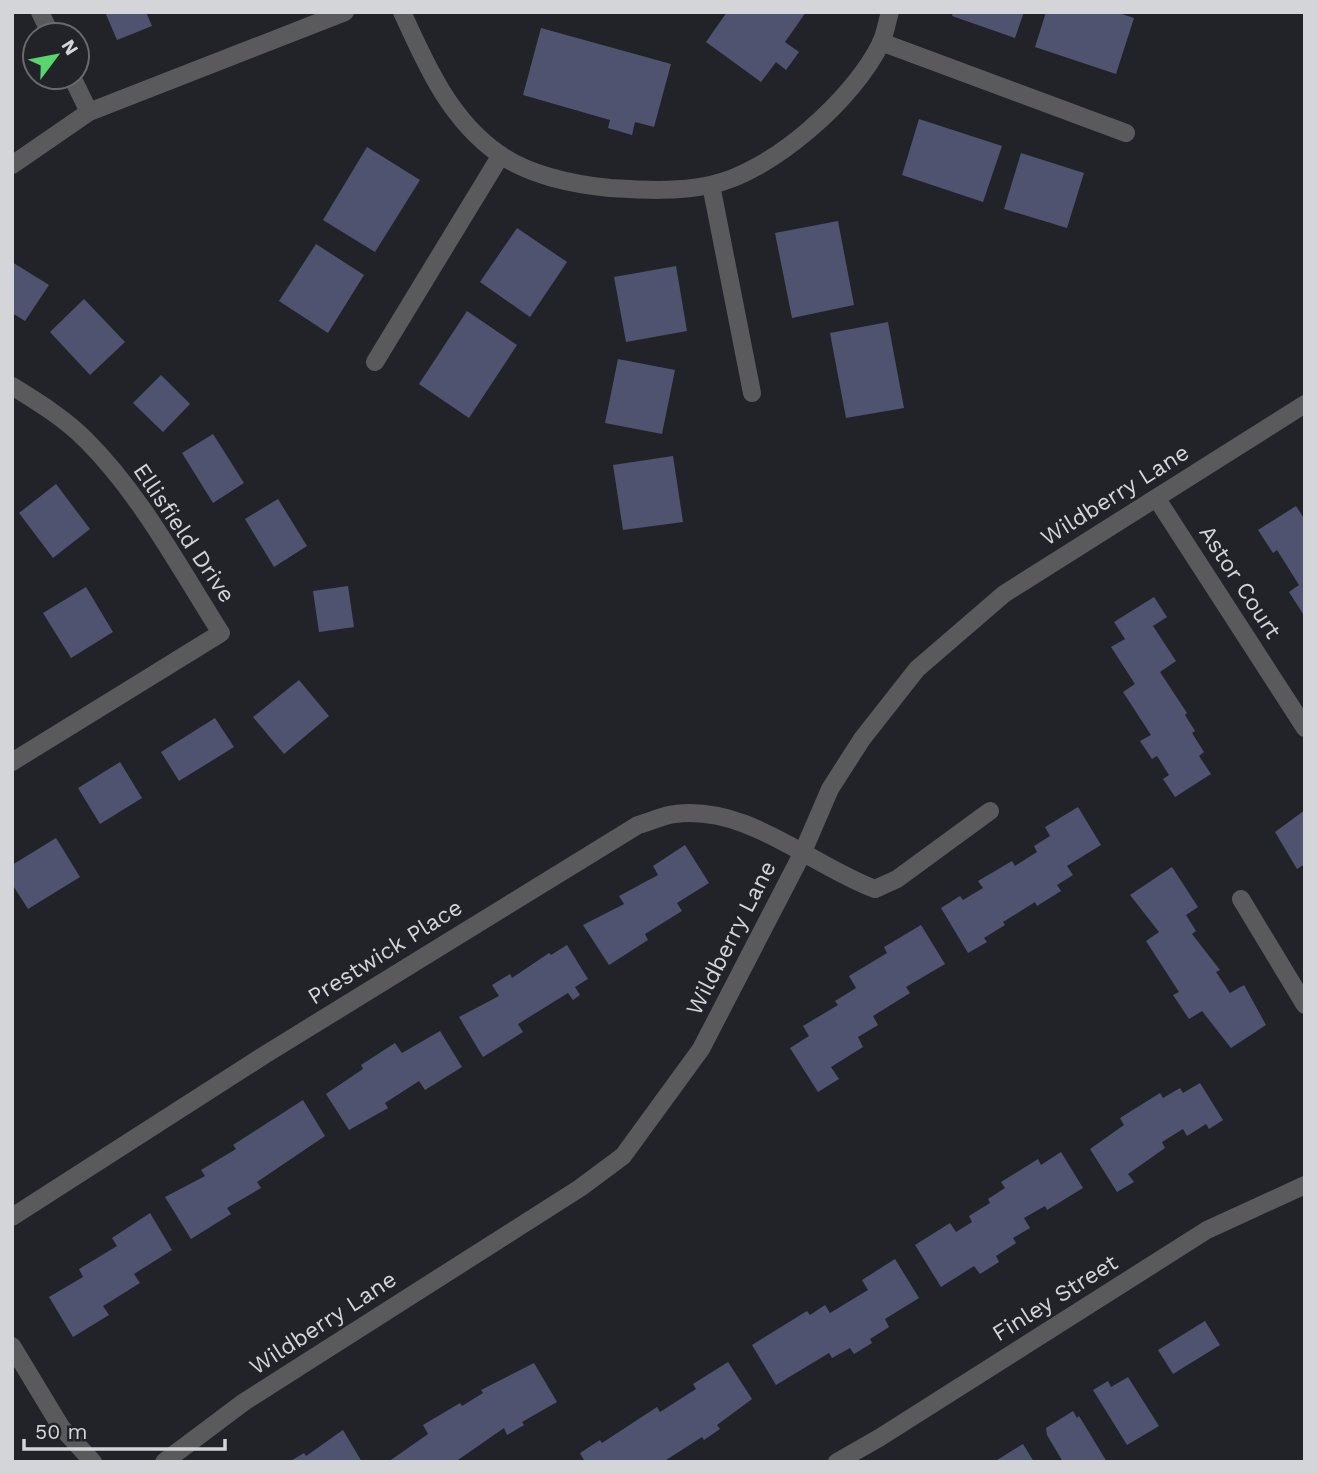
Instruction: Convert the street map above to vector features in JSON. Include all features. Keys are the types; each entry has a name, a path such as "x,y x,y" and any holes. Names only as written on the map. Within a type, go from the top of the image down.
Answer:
{"street":[{"path":"12,165 89,112 345,12"},
{"path":"402,12 433,78 454,111 477,137 528,170 595,186 638,190 711,185 766,162 794,143 833,106 881,42 890,12"},
{"path":"881,42 1126,133"},
{"path":"79,91 89,112"},
{"path":"375,362 501,155"},
{"path":"711,185 752,393"},
{"name":"Ellisfield Drive","path":"12,386 60,416 112,469 143,511 221,633 12,762"},
{"name":"Wildberry Lane","path":"164,1462 244,1402 580,1188 623,1156 701,1049 802,854 830,789 847,760 918,669 1004,594 1305,404"},
{"name":"Astor Court","path":"1157,499 1305,728"},
{"name":"Prestwick Place","path":"12,1217 266,1055 638,825 673,814 708,813 740,821 874,889 897,879 990,811"},
{"path":"1241,899 1305,1005"},
{"name":"Finley Street","path":"837,1462 1207,1230 1305,1185"},
{"path":"12,1346 61,1426 93,1462"}],"building":[{"path":"105,12 146,12 152,26 117,40"},
{"path":"727,12 806,12 785,42 799,52 786,70 776,62 761,82 706,42"},
{"path":"953,12 1024,12 1015,38 952,16"},
{"path":"1046,12 1116,12 1134,18 1116,74 1035,47"},
{"path":"541,28 671,64 654,127 635,122 632,135 608,128 610,120 523,95"},
{"path":"919,119 1002,146 983,202 902,175"},
{"path":"367,147 420,180 375,252 323,220"},
{"path":"1021,153 1084,173 1067,228 1004,209"},
{"path":"838,221 854,305 792,318 775,233"},
{"path":"517,228 567,262 530,317 480,282"},
{"path":"316,244 364,275 328,333 279,301"},
{"path":"12,262 49,285 25,321 12,313"},
{"path":"676,266 687,331 626,342 614,277"},
{"path":"84,299 125,342 90,375 50,332"},
{"path":"467,311 517,345 469,418 419,384"},
{"path":"888,322 904,408 846,418 830,333"},
{"path":"618,359 675,370 662,434 605,423"},
{"path":"161,375 190,404 163,432 133,403"},
{"path":"213,434 244,483 213,503 182,453"},
{"path":"673,456 683,522 623,530 613,465"},
{"path":"56,484 90,529 53,558 19,513"},
{"path":"278,499 307,546 274,567 245,519"},
{"path":"1296,506 1305,520 1305,617 1289,592 1299,585 1277,550 1273,553 1258,530"},
{"path":"348,586 354,627 319,632 313,591"},
{"path":"86,587 113,632 71,658 43,613"},
{"path":"1154,597 1167,617 1153,626 1176,661 1160,672 1187,713 1185,715 1195,731 1192,733 1204,752 1199,756 1211,774 1175,797 1163,779 1169,775 1157,756 1152,759 1140,741 1151,735 1123,692 1135,684 1111,647 1125,639 1114,622"},
{"path":"299,680 329,716 284,754 253,717"},
{"path":"215,718 234,747 179,781 161,752"},
{"path":"120,762 142,798 100,824 78,788"},
{"path":"1078,807 1101,845 1067,866 1073,875 1057,885 1061,891 1037,906 1035,902 1003,922 1005,925 984,938 987,942 968,953 941,908 960,896 963,900 983,888 978,881 1012,861 1015,866 1037,852 1034,846 1050,836 1045,827"},
{"path":"1305,810 1305,864 1297,869 1275,832"},
{"path":"56,838 80,877 28,909 12,884 12,865"},
{"path":"685,845 709,883 677,903 682,911 645,934 648,940 609,965 583,925 624,904 619,896 658,875 653,866"},
{"path":"1172,867 1198,907 1186,915 1196,931 1192,934 1220,970 1216,972 1230,993 1244,985 1266,1025 1231,1048 1202,1011 1189,1019 1173,995 1179,992 1146,941 1159,932 1130,895"},
{"path":"921,925 945,964 906,987 910,993 873,1016 878,1025 858,1037 863,1047 831,1067 839,1079 818,1092 790,1048 809,1036 803,1026 838,1005 835,1001 856,988 849,976 887,953 884,947"},
{"path":"567,945 588,979 575,987 580,995 573,1000 568,993 518,1024 523,1032 483,1057 459,1017 499,996 492,985 510,974 512,978 549,953 551,955"},
{"path":"440,1031 462,1067 425,1090 419,1081 385,1103 388,1108 349,1130 326,1094 363,1069 361,1065 395,1043 402,1053"},
{"path":"1200,1083 1223,1120 1209,1129 1206,1124 1187,1136 1183,1129 1162,1142 1165,1148 1128,1174 1134,1182 1117,1192 1090,1149 1124,1125 1120,1118 1160,1093 1163,1098 1180,1088 1183,1093"},
{"path":"303,1100 325,1136 257,1182 261,1188 227,1208 231,1214 191,1239 165,1197 205,1176 201,1170 236,1149 233,1145"},
{"path":"1061,1152 1083,1188 1047,1210 1045,1206 1024,1218 1030,1228 1013,1238 1016,1243 996,1256 999,1262 980,1274 974,1266 941,1287 915,1245 950,1223 956,1232 972,1222 969,1216 990,1203 988,1199 1005,1188 1001,1182 1038,1159 1041,1165"},
{"path":"150,1213 172,1250 134,1274 140,1283 103,1306 109,1315 73,1337 49,1297 83,1277 79,1269 117,1246 112,1238"},
{"path":"895,1259 919,1298 885,1319 889,1327 870,1339 872,1343 854,1354 850,1348 832,1358 829,1353 776,1385 752,1345 807,1311 810,1315 825,1305 830,1313 868,1290 862,1280"},
{"path":"1205,1321 1220,1345 1173,1374 1158,1350"},
{"path":"728,1362 752,1399 717,1425 720,1429 663,1462 585,1462 580,1453 600,1440 602,1443 657,1407 660,1412 696,1389 693,1384"},
{"path":"534,1363 557,1402 522,1422 524,1425 507,1435 504,1428 455,1462 388,1462 428,1434 423,1425 460,1403 462,1406 483,1393 481,1390"},
{"path":"1128,1377 1159,1426 1127,1445 1093,1390 1108,1381 1111,1387"},
{"path":"1073,1411 1077,1418 1079,1416 1107,1462 1063,1462 1047,1435 1046,1428"},
{"path":"343,1430 362,1462 289,1462 304,1453 306,1456"},
{"path":"1023,1444 1034,1462 994,1462"}]}
